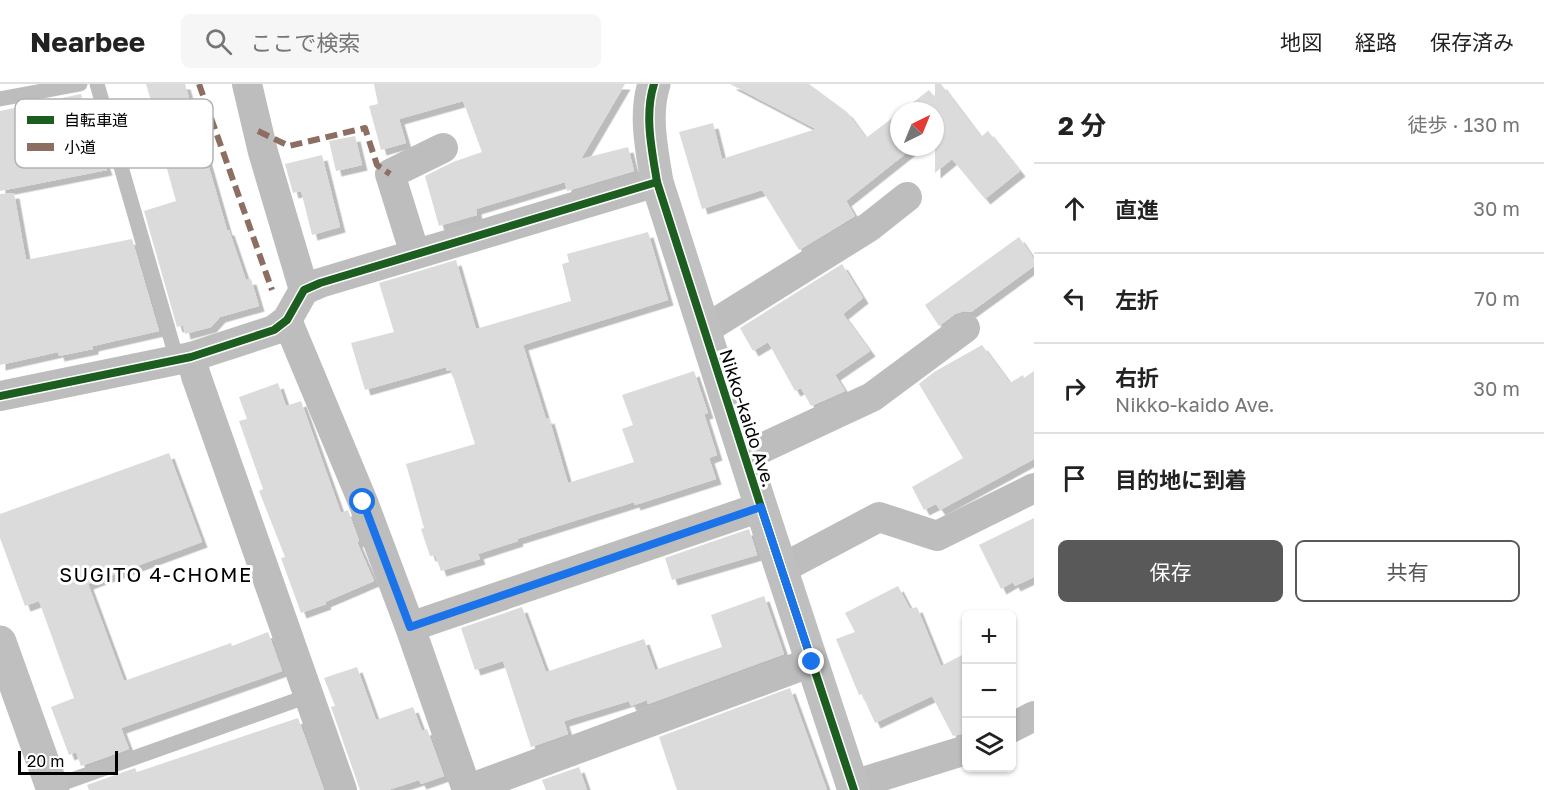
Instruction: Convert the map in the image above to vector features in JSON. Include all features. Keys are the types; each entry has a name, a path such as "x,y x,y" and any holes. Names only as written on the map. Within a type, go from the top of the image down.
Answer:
{"street":[{"path":"247,84 263,152 304,290"},
{"name":"Nikko-kaido Ave.","path":"654,84 651,95 650,141 657,183 854,788"},
{"path":"415,254 390,174 443,148"},
{"path":"0,396 184,359 274,330 287,320 304,290 320,283 657,183"},
{"path":"704,330 869,227 907,197"},
{"path":"287,320 363,502 410,627 466,790 812,662"},
{"path":"745,456 872,397 965,328"},
{"path":"184,359 196,376 342,790"},
{"path":"781,569 879,518 938,536 1034,488"},
{"path":"410,627 761,507"},
{"path":"0,642 52,788"},
{"path":"1016,725 1034,716"},
{"path":"854,788 962,751"}],"lane":[{"path":"0,99 80,84"},
{"path":"97,84 102,99"},
{"path":"124,168 184,359"},
{"path":"52,788 308,696"}],"building":[{"path":"146,84 185,84 189,99 151,99"},
{"path":"374,84 625,84 581,159 628,147 634,171 567,191 565,182 476,209 477,215 439,226 425,176 453,162 482,152 463,101 399,119 406,143 381,150 369,106 378,104"},
{"path":"730,84 809,84 847,112 866,138 890,120 890,156 903,156 846,201 855,216 799,250 762,190 702,209 679,132 713,123 722,159 816,129"},
{"path":"935,84 941,84 981,137 988,131 1020,171 985,199 952,159 935,173 935,156 944,156 944,102 914,102 929,90 935,97"},
{"path":"81,94 82,99 57,99"},
{"path":"15,108 15,168 106,168 107,170 0,191 0,111"},
{"path":"355,136 362,165 336,171 329,141"},
{"path":"322,155 340,227 312,235 301,191 293,193 285,164"},
{"path":"167,168 209,168 227,230 229,230 246,280 251,279 259,306 220,317 211,327 185,334 183,325 177,327 144,211 176,201"},
{"path":"14,193 26,260 132,239 159,331 93,346 93,349 59,356 58,352 0,365 0,194"},
{"path":"648,232 668,300 523,345 546,419 549,418 568,483 634,462 622,429 633,425 622,395 694,371 708,413 704,414 717,455 709,458 716,479 517,539 518,541 478,554 480,559 441,571 435,555 430,556 421,529 424,528 406,464 475,444 451,370 447,371 446,367 365,390 351,343 394,332 379,283 456,260 476,329 571,301 562,264 569,262 567,254"},
{"path":"1019,237 1034,259 1034,266 971,312 964,311 955,314 939,326 925,305"},
{"path":"842,264 863,298 843,314 870,351 835,375 845,391 811,406 801,388 795,391 768,342 753,351 740,328"},
{"path":"982,345 1010,383 1034,371 1034,459 940,510 936,504 924,510 912,487 963,458 919,384 934,372"},
{"path":"278,383 286,406 301,401 341,513 348,510 359,541 357,542 374,581 301,613 281,558 285,557 259,491 263,489 239,421 247,419 239,397"},
{"path":"169,453 202,542 88,584 124,681 268,632 282,671 121,728 129,749 81,766 76,752 69,755 51,707 74,698 39,601 25,606 0,538 0,514"},
{"path":"1034,518 1034,577 1015,586 1013,582 1001,589 979,545"},
{"path":"749,529 757,555 672,580 665,558"},
{"path":"898,586 910,609 917,607 941,666 962,655 962,734 953,736 932,696 875,723 862,694 859,695 836,639 855,632 845,613"},
{"path":"764,596 784,654 648,704 647,700 631,706 629,701 564,721 568,734 531,747 503,661 475,670 461,628 522,607 546,672 644,639 655,670 722,647 711,615"},
{"path":"357,667 376,720 413,707 422,731 427,729 444,776 421,784 419,780 388,790 360,790 331,707 335,706 324,678"},
{"path":"790,688 827,790 677,790 659,737"},
{"path":"298,718 324,790 89,790 87,785 135,768 137,772"},
{"path":"579,767 587,790 546,790 542,780"}],"marked path":[{"path":"199,84 204,99"},
{"path":"213,124 272,290"},
{"path":"258,131 289,146 365,128 377,165 390,174"}],"cycle path":[{"path":"654,84 649,120 657,182 854,790"},
{"path":"0,396 191,357 274,330 287,320 304,290 320,283 657,182"}],"district":[{"name":"SUGITO 4-CHOME","path":"156,574"}],"route":[{"path":"363,502 410,627 761,507 812,662"}]}
